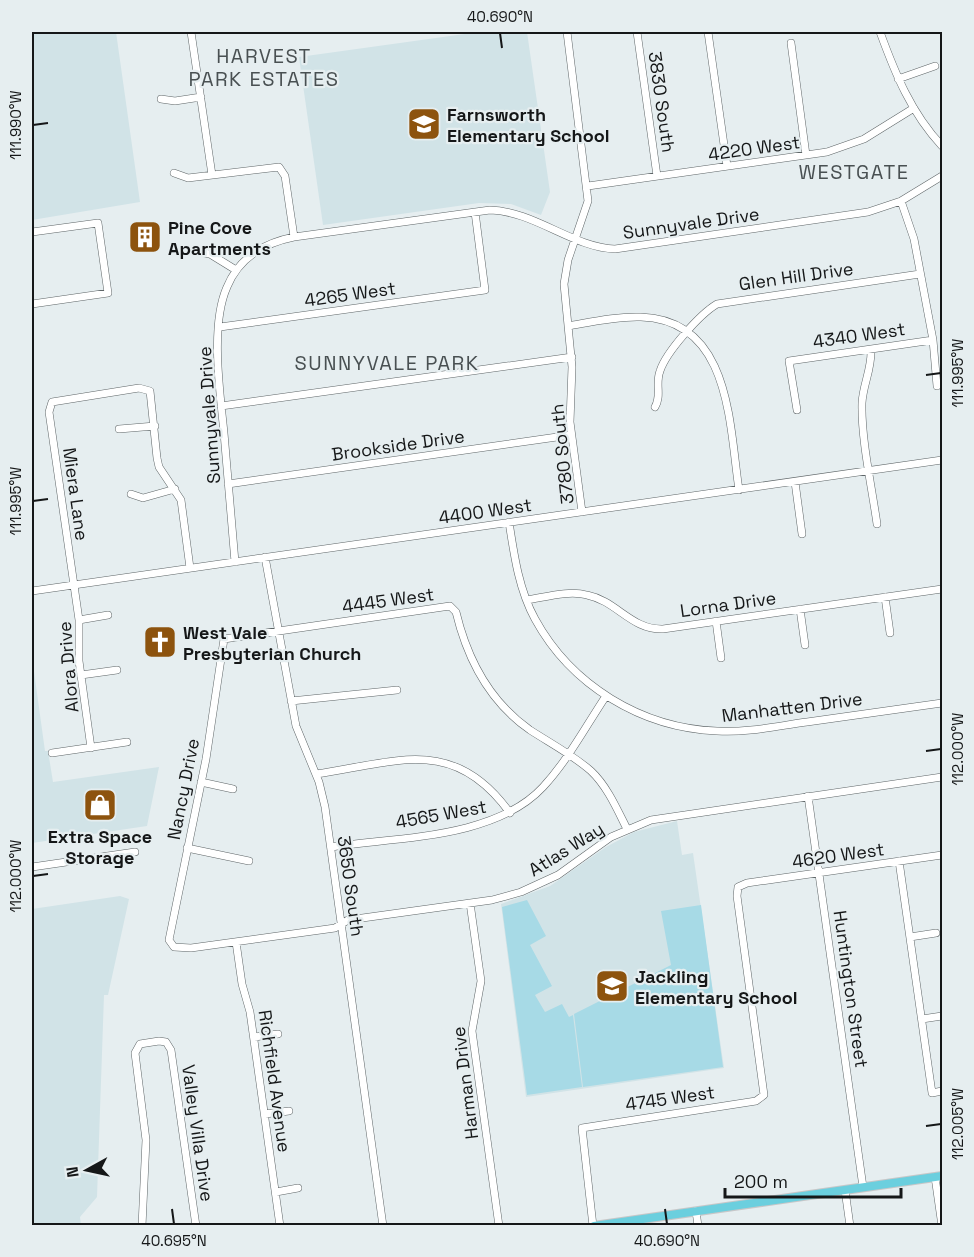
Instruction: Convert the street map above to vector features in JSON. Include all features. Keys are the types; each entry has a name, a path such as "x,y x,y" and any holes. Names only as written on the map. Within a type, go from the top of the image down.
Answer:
{"main road":[{"path":"594,1226 630,1223 696,1211 939,1176"}],"street":[{"path":"191,32 212,175"},
{"name":"3780 South","path":"567,32 588,186 588,206 576,237 564,284 572,357 571,435 582,512"},
{"name":"3830 South","path":"637,32 657,176"},
{"path":"708,32 727,166"},
{"path":"880,32 898,79 914,108 942,146"},
{"path":"790,43 807,155"},
{"path":"898,79 934,66"},
{"path":"161,99 176,101 201,97"},
{"name":"4220 West","path":"588,186 807,155 857,142 914,108"},
{"path":"174,173 185,178 273,166 281,168 285,177 294,237"},
{"name":"Sunnyvale Drive","path":"235,562 218,362 220,327 224,295 236,270 260,249 294,237 475,212 513,213 603,248 615,249 846,216 901,201 942,176"},
{"path":"901,201 910,223 933,340 937,386"},
{"name":"4265 West","path":"220,327 485,290 475,212"},
{"path":"32,232 98,223 108,292 32,304"},
{"path":"192,251 214,256 236,270"},
{"name":"Glen Hill Drive","path":"655,407 659,400 660,370 710,308 726,302 920,274"},
{"path":"568,326 640,317 667,322 688,333 705,349 720,373 738,490"},
{"name":"4340 West","path":"797,410 789,361 933,340"},
{"path":"871,349 872,368 864,389 862,412 877,524"},
{"path":"221,406 572,357"},
{"name":"Miera Lane","path":"74,585 49,407 56,401 142,388 151,394 155,426"},
{"path":"119,429 155,426 159,467 182,500 190,568"},
{"name":"Brookside Drive","path":"228,484 571,435"},
{"name":"4400 West","path":"32,591 942,460"},
{"path":"795,482 802,534"},
{"path":"131,494 143,498 175,489"},
{"name":"Manhatten Drive","path":"509,522 516,563 527,600 534,617 559,654 580,676 606,696 649,718 694,730 737,732 942,703"},
{"name":"3650 South","path":"264,557 299,739 316,774 324,801 383,1226"},
{"name":"Alora Drive","path":"74,585 79,620 81,675 91,747"},
{"name":"Lorna Drive","path":"527,600 587,594 605,602 637,625 655,629 942,589"},
{"path":"885,597 890,633"},
{"name":"4445 West","path":"224,639 450,606 456,612 471,659 494,695 528,728 567,754"},
{"path":"800,609 805,645"},
{"path":"79,620 108,615"},
{"path":"716,621 721,658"},
{"name":"Nancy Drive","path":"171,945 169,931 201,783 224,639"},
{"path":"81,675 117,670"},
{"path":"291,701 397,690"},
{"name":"4565 West","path":"331,847 465,828 510,813 543,787 606,696"},
{"path":"52,753 127,742"},
{"path":"567,754 599,780 627,829"},
{"path":"316,774 409,760 447,763 465,769 483,781 510,813"},
{"name":"Atlas Way","path":"171,945 184,949 335,928 348,920 511,896 541,885 567,870 603,842 627,829 671,816 942,777"},
{"path":"201,783 233,789"},
{"name":"Huntington Street","path":"808,796 863,1187"},
{"path":"187,848 249,861"},
{"path":"32,867 135,852"},
{"name":"4620 West","path":"763,1098 765,1090 737,898 738,887 942,855"},
{"path":"899,861 932,1093 942,1091"},
{"name":"Harman Drive","path":"470,903 481,981 472,1031 499,1226"},
{"path":"910,937 936,933"},
{"name":"Richfield Avenue","path":"236,942 254,1037 280,1226"},
{"path":"922,1019 942,1016"},
{"path":"254,1037 278,1034"},
{"name":"Valley Villa Drive","path":"142,1226 146,1140 135,1050 141,1044 159,1041 169,1046 196,1226"},
{"name":"4745 West","path":"594,1226 582,1128 763,1098"},
{"path":"265,1114 289,1111"},
{"path":"939,1176 942,1226"},
{"path":"276,1192 298,1188"},
{"path":"845,1190 850,1226"},
{"path":"696,1211 698,1226"}],"shaded area":[{"path":"32,32 116,32 140,202 32,220"},
{"name":"Farnsworth Elementary School","path":"479,32 527,32 550,192 541,215 511,204 479,203 323,225 299,57"},
{"path":"32,657 45,751 48,751 53,782 159,767 147,826 32,843"},
{"name":"Jackling Elementary School","path":"677,821 682,855 693,853 724,1068 526,1097 501,904 550,886 606,847 634,832"},
{"path":"120,896 129,899 108,995 104,995 97,1197 80,1217 81,1225 32,1225 32,909"},
{"path":"527,900 546,936 530,945 552,986 535,995 545,1012 562,1004 569,1017 573,1015 582,1087 527,1095 502,907"},
{"path":"701,905 723,1067 583,1087 574,1014 671,965 661,911"}],"place":[{"name":"Farnsworth Elementary School","path":"424,124"},
{"name":"Pine Cove Apartments","path":"145,237"},
{"name":"West Vale Presbyterian Church","path":"160,642"},
{"name":"Extra Space Storage","path":"100,805"},
{"name":"Jackling Elementary School","path":"612,986"}],"district":[{"name":"HARVEST PARK ESTATES","path":"264,68"},
{"name":"WESTGATE","path":"854,172"},
{"name":"SUNNYVALE PARK","path":"387,363"}]}
